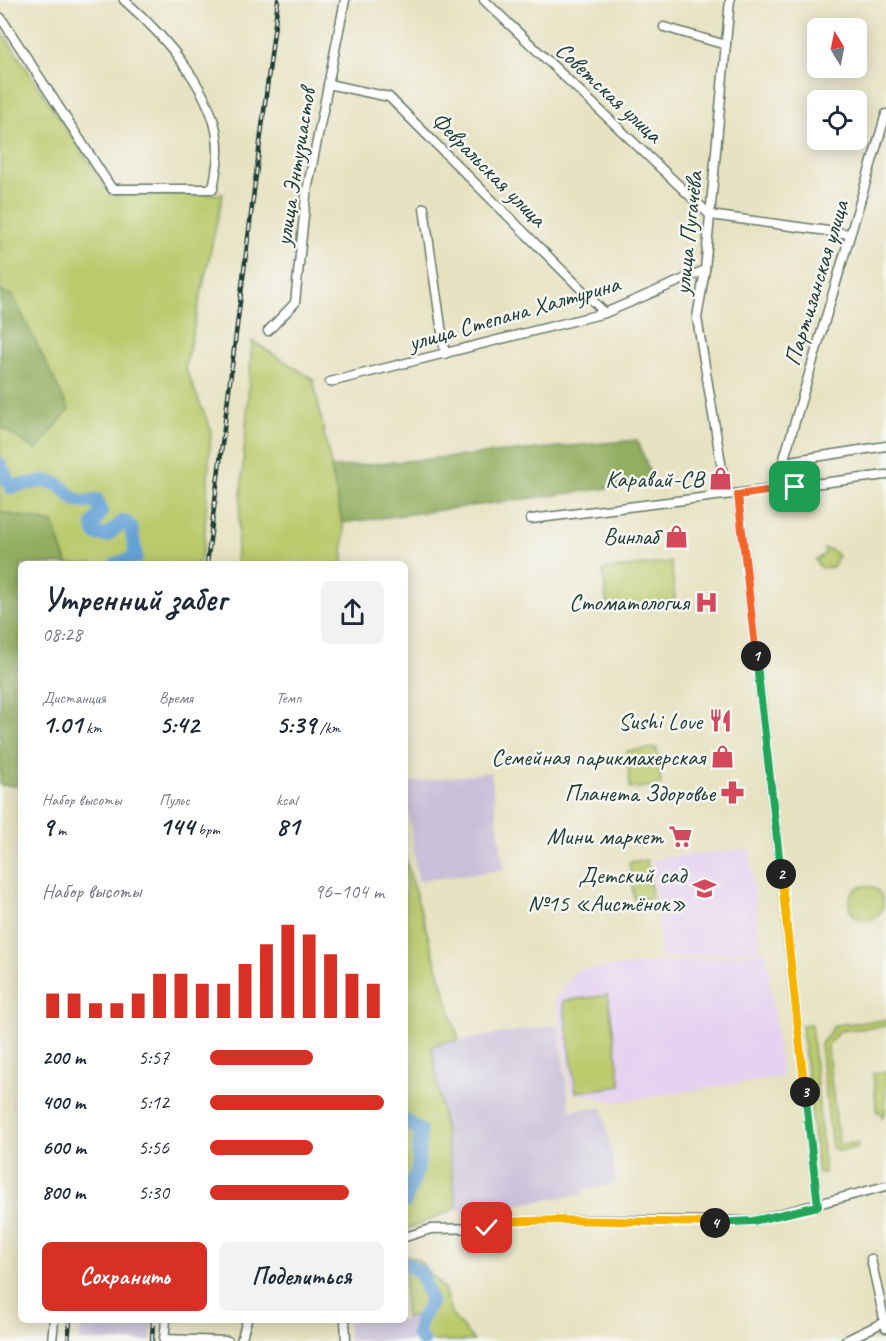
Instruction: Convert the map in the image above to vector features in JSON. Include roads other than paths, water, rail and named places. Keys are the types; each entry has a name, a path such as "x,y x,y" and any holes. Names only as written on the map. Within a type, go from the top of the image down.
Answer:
{"street":[{"path":"0,18 112,189 213,189 219,151 210,111 199,87 152,24 124,0"},
{"name":"улица Энтузиастов","path":"268,331 295,303 306,196 345,0"},
{"name":"Советская улица","path":"484,0 710,215"},
{"name":"улица Пугачёва","path":"722,469 697,318 705,270 730,0"},
{"path":"664,27 726,45"},
{"name":"Февральская улица","path":"328,84 389,97 605,313"},
{"name":"Партизанская улица","path":"886,114 783,462 886,446"},
{"path":"423,208 445,354"},
{"path":"710,215 850,234"},
{"name":"улица Степана Халтурина","path":"330,382 605,313 705,270"},
{"path":"531,519 886,475"},
{"path":"738,495 818,1206"},
{"path":"408,1236 431,1229 487,1228 499,1222 753,1221 818,1206 886,1186"},
{"path":"845,1341 885,1324 872,1259"},
{"path":"52,1341 54,1323"},
{"path":"166,1323 164,1340 228,1341"},
{"path":"241,1341 246,1323"},
{"path":"345,1323 346,1341"}],"waterway":[{"path":"0,465 11,487 50,482 62,487 74,499 87,502 97,500 101,512 93,525 96,534 106,536 124,521 131,527 136,557 125,561"},
{"path":"408,1122 420,1131 418,1168 408,1194"},
{"path":"408,1265 421,1273 431,1301 420,1321 418,1335 423,1341"}],"railway":[{"path":"207,561 278,0"},
{"path":"68,1341 70,1323"},
{"path":"152,1341 153,1323"}],"place":[{"name":"Каравай-СВ","path":"721,479"},
{"name":"Винлаб","path":"676,536"},
{"name":"Стоматология","path":"707,602"},
{"name":"Sushi Love","path":"720,721"},
{"name":"Семейная парикмахерская","path":"723,757"},
{"name":"Планета Здоровье","path":"733,793"},
{"name":"Мини маркет","path":"681,836"},
{"name":"Детский сад №15 «Аистёнок»","path":"704,889"}]}
